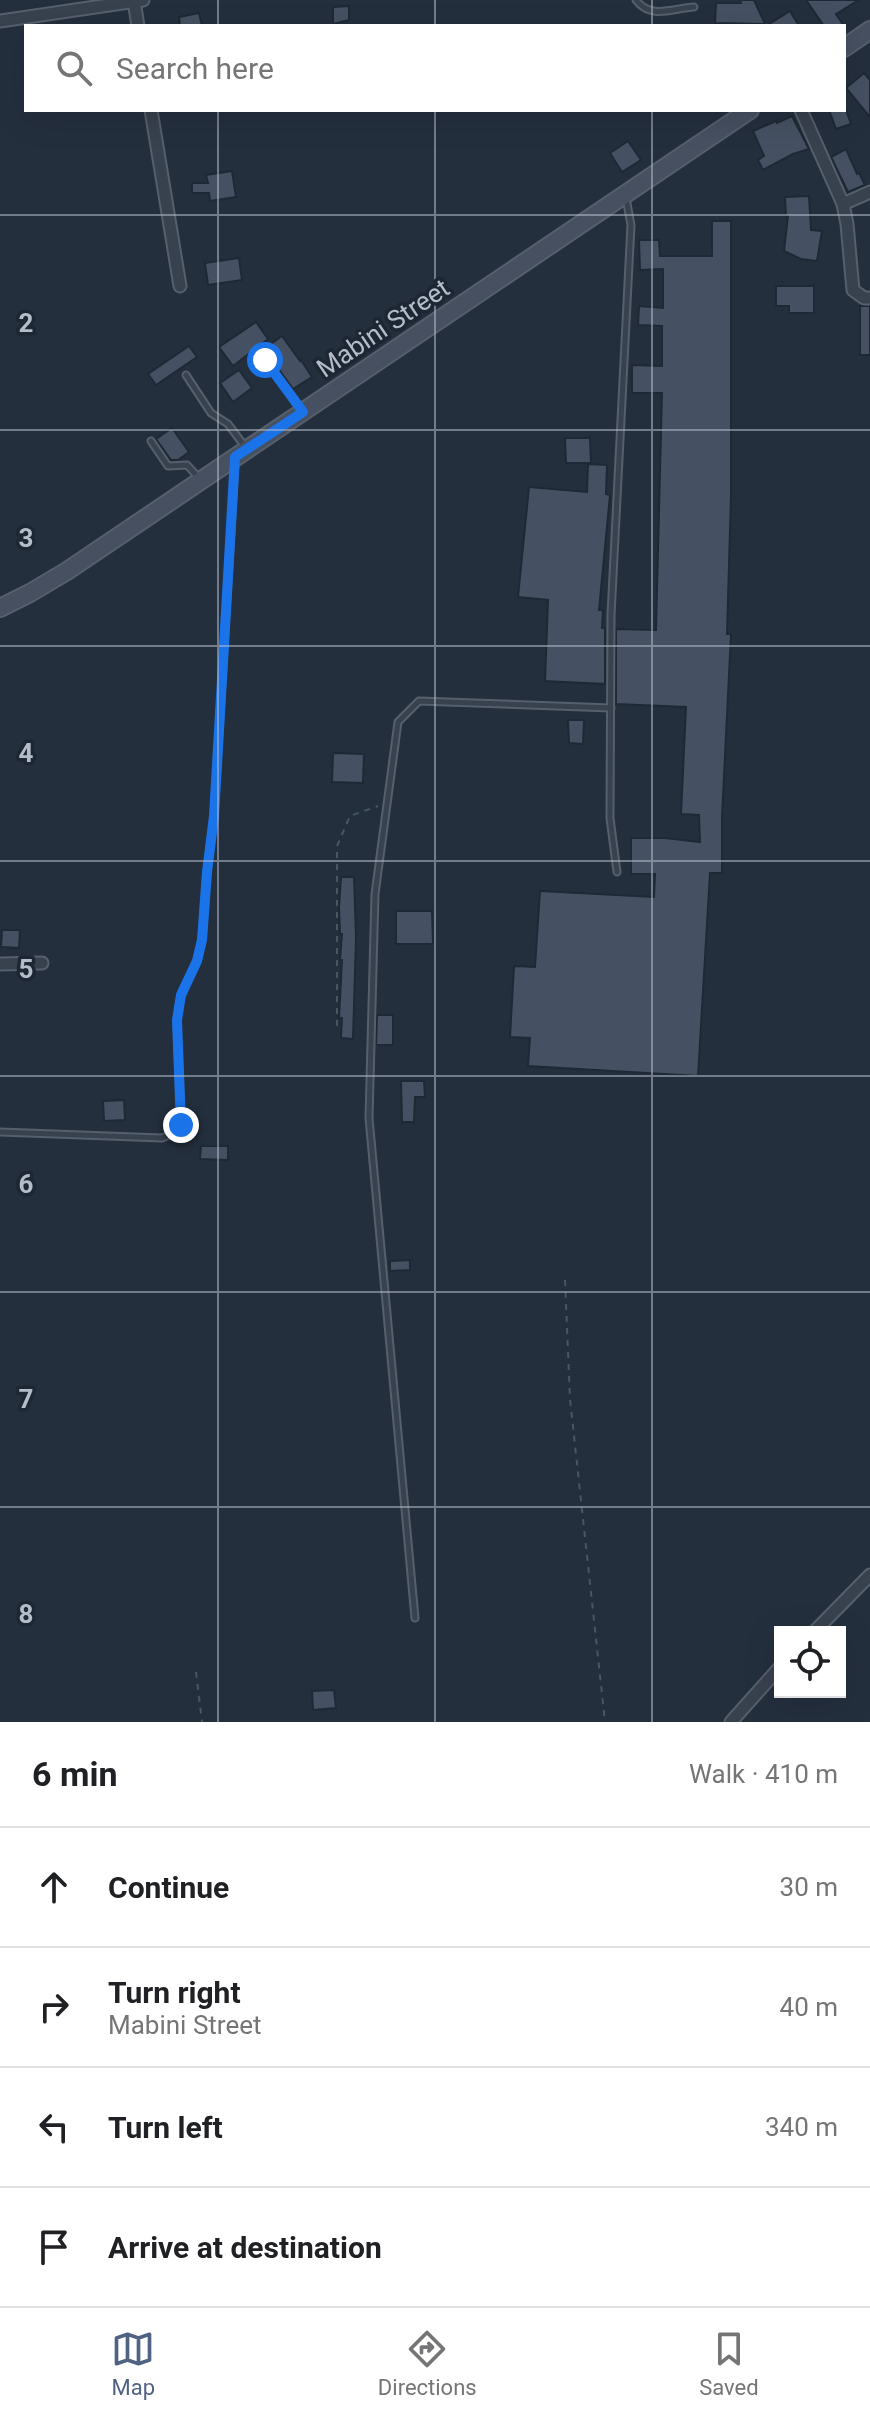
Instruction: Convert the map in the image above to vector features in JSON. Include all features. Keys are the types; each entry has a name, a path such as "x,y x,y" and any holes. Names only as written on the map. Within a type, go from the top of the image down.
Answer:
{"main road":[{"path":"846,47 870,30"},
{"name":"Mabini Street","path":"0,608 67,571 747,112"}],"street":[{"path":"0,21 138,1 138,24"},
{"path":"151,112 180,286"},
{"path":"802,112 843,204 853,290 864,298 870,298"},
{"path":"843,204 870,192"},
{"path":"0,964 42,963"},
{"path":"820,1626 870,1575"},
{"path":"731,1722 774,1674"}],"lane":[{"path":"636,0 641,7 658,13 694,7"},
{"path":"617,872 610,818 611,615 631,225 625,193"},
{"path":"265,360 303,412"},
{"path":"0,1132 162,1138 172,1136 181,1125 177,1020 181,995 197,961 202,940 241,453 228,424 211,413 186,375"},
{"path":"151,441 168,466 187,465 201,480"},
{"path":"415,1618 369,1118 375,894 398,722 419,701 611,708"}],"path":[{"path":"337,1026 337,846 350,816 387,803"},
{"path":"565,1280 570,1399 605,1722"},
{"path":"196,1672 202,1722"}],"building":[{"path":"740,0 754,0 765,24 715,23 716,3 741,3"},
{"path":"806,0 859,0 836,14 843,24 823,24"},
{"path":"349,6 349,20 333,24 333,7"},
{"path":"790,11 798,24 769,24"},
{"path":"199,13 202,24 180,24 179,17"},
{"path":"864,73 870,80 870,117 846,88"},
{"path":"846,110 851,124 836,129 830,112"},
{"path":"792,116 809,149 763,170 758,160 764,156 753,131"},
{"path":"628,141 641,160 622,172 610,153"},
{"path":"846,149 865,185 848,192 831,157"},
{"path":"232,171 236,197 210,201 209,193 192,193 192,183 208,183 206,175"},
{"path":"809,196 811,230 822,231 817,261 801,259 784,251 788,216 785,197"},
{"path":"712,221 731,221 731,495 727,634 731,634 722,873 710,873 698,1076 528,1066 530,1038 510,1037 514,966 535,967 540,891 654,897 655,874 631,874 631,838 700,842 699,815 681,814 686,707 616,704 616,629 656,630 662,393 632,393 632,365 662,366 662,326 638,325 639,306 663,308 663,269 640,270 639,240 659,240 660,256 712,256"},
{"path":"239,258 242,280 208,285 205,263"},
{"path":"776,286 814,286 814,313 789,313 789,306 776,306"},
{"path":"860,306 870,306 870,355 860,355"},
{"path":"256,322 268,339 233,366 219,347"},
{"path":"282,336 312,377 293,389 264,349"},
{"path":"189,346 197,357 156,385 148,374"},
{"path":"239,370 252,388 233,402 220,383"},
{"path":"172,428 189,452 178,460 171,460 156,439"},
{"path":"565,438 590,438 591,463 566,463"},
{"path":"588,464 607,465 606,494 610,495 599,610 603,610 602,628 605,628 605,684 545,681 548,600 518,597 529,487 587,492"},
{"path":"568,720 584,720 583,744 569,743"},
{"path":"333,753 364,754 363,783 332,782"},
{"path":"341,877 354,877 353,1039 341,1038 342,1018 339,1018"},
{"path":"396,911 432,911 433,944 396,944"},
{"path":"2,930 20,930 19,948 1,947"},
{"path":"377,1015 393,1015 393,1045 376,1045"},
{"path":"401,1081 424,1081 425,1097 415,1097 414,1122 402,1122"},
{"path":"124,1100 125,1120 104,1121 103,1101"},
{"path":"201,1146 228,1146 228,1160 200,1159"},
{"path":"410,1260 410,1270 390,1271 390,1261"},
{"path":"334,1690 336,1708 313,1710 312,1691"}],"route":[{"path":"181,1125 177,1020 181,995 197,961 202,940 214,816 235,457 303,412 265,360"}]}
